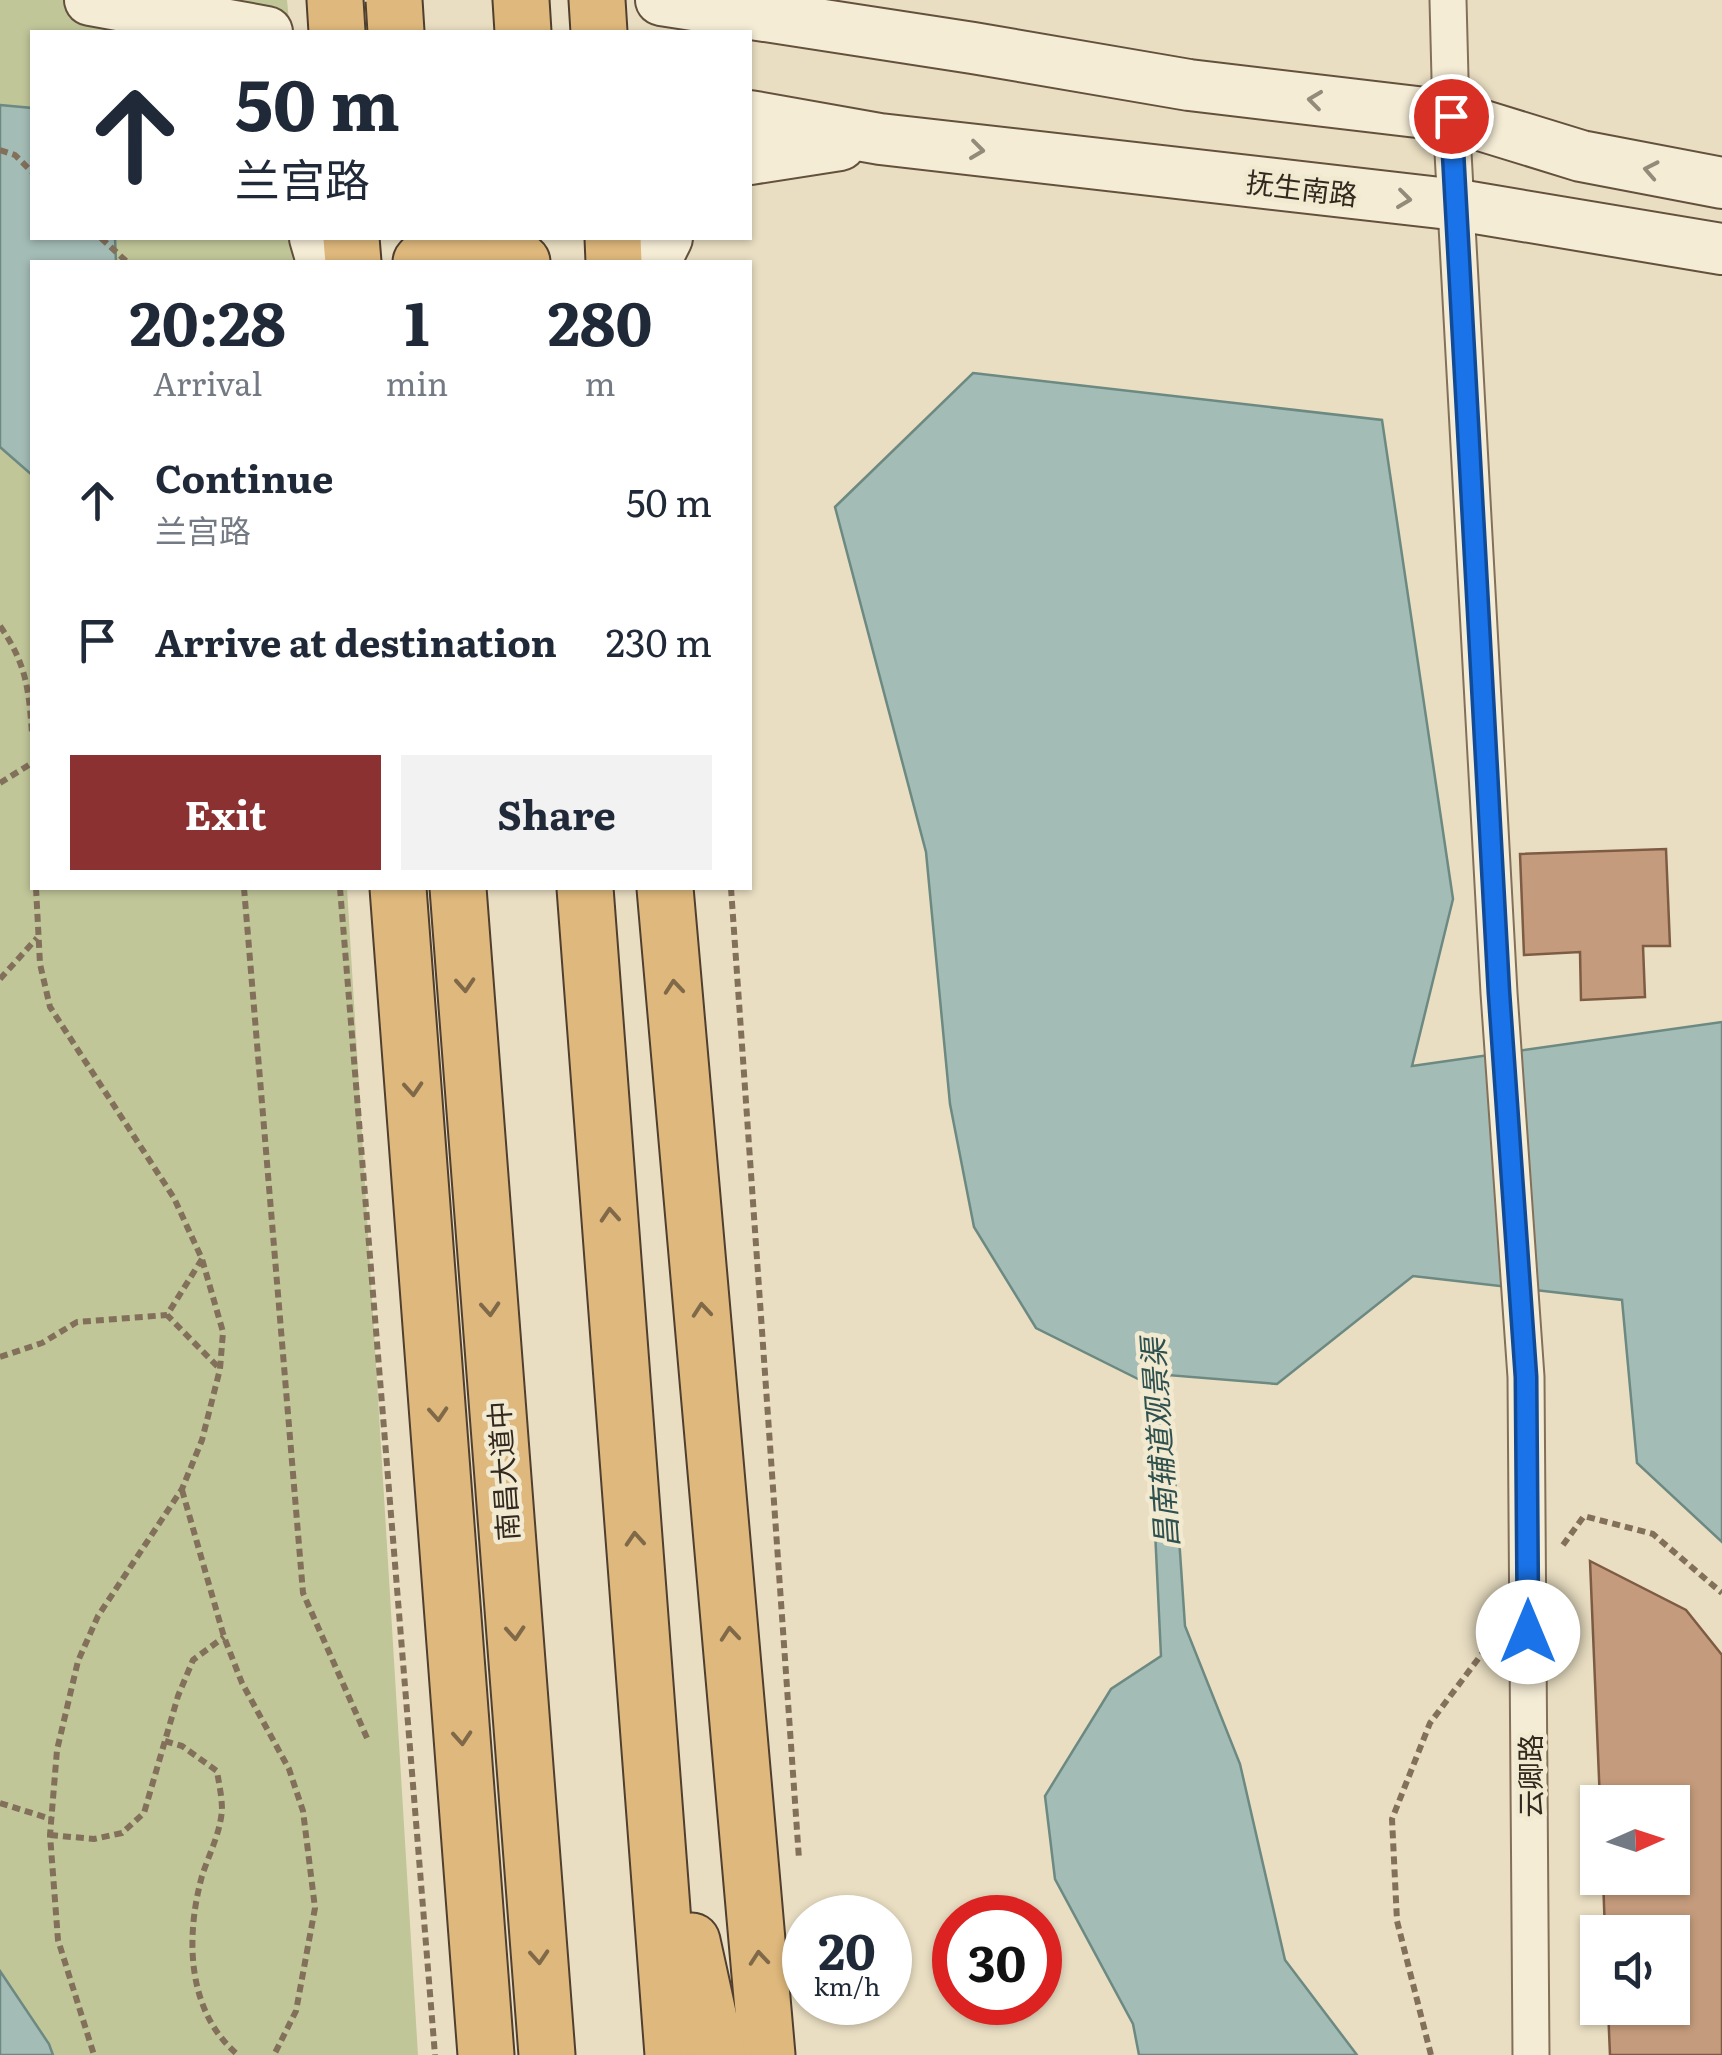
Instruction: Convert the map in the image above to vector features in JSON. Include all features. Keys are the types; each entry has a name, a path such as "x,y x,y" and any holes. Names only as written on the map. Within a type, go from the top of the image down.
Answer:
{"highway":[{"path":"334,0 337,30"},
{"path":"394,0 396,30"},
{"path":"521,0 523,30"},
{"path":"597,0 599,30"},
{"path":"423,260 432,249 450,240"},
{"path":"495,240 520,260"},
{"path":"398,890 486,2055"},
{"name":"南昌大道中","path":"458,890 547,2055"},
{"path":"585,890 672,2055"},
{"path":"666,890 767,2055"},
{"path":"651,1756 717,2055"}],"main road":[{"path":"56,0 113,30"},
{"path":"90,0 256,30"},
{"path":"661,0 1189,85 1451,116 1581,156 1722,183"},
{"path":"841,0 974,48"},
{"path":"752,116 880,139"},
{"path":"752,159 880,139"},
{"name":"抚生南路","path":"880,139 1458,205 1722,249"}],"street":[{"name":"云卿路","path":"1448,0 1499,993 1526,1377 1531,2055"}],"path":[{"path":"0,150 15,155 30,170"},
{"path":"103,240 125,260"},
{"path":"0,626 16,649 29,685 30,701"},
{"path":"0,782 30,764"},
{"path":"36,890 40,964 50,1008 174,1198 202,1259 223,1332 220,1369 202,1440 182,1489 98,1616 78,1661 57,1750 50,1835 58,1940 94,2055"},
{"path":"244,890 303,1593 367,1738"},
{"path":"340,890 435,2055"},
{"path":"732,890 800,1860"},
{"path":"0,979 38,937"},
{"path":"167,1315 202,1259"},
{"path":"0,1357 42,1343 76,1322 167,1315 220,1369"},
{"path":"182,1489 224,1637 242,1683 289,1769 303,1811 315,1908 296,2011 274,2055"},
{"path":"50,1835 94,1839 122,1833 144,1813 192,1660 224,1637"},
{"path":"165,1742 182,1746 217,1771 222,1809 193,1924 193,1957 198,1998 218,2038 238,2055"},
{"path":"0,1804 51,1819"}],"green space":[{"path":"0,0 287,0 290,30 30,30 30,240 305,240 307,260 30,260 30,890 347,890 418,2055 0,2055"}],"water":[{"path":"0,105 30,108 30,240 115,240 116,260 30,260 30,473 0,447"},
{"name":"昌南辅道观景渠","path":"973,373 1382,420 1453,899 1412,1066 1722,1022 1722,1542 1637,1463 1622,1300 1413,1276 1277,1384 1168,1375 1185,1626 1240,1764 1285,1960 1357,2055 1139,2055 1133,2024 1055,1879 1045,1796 1111,1689 1161,1656 1148,1384 1036,1328 974,1227 950,1104 926,852 835,507"},
{"path":"0,1971 49,2044 53,2055 0,2055"}],"building":[{"path":"1666,849 1670,946 1643,946 1645,997 1581,1000 1580,952 1524,955 1520,854"},
{"path":"1590,1561 1686,1610 1722,1655 1722,2055 1610,2055 1609,2025 1690,2025 1690,1915 1604,1915 1604,1895 1690,1895 1690,1785 1599,1785"}],"route":[{"path":"1451,116 1499,993 1526,1377 1528,1632"}]}
